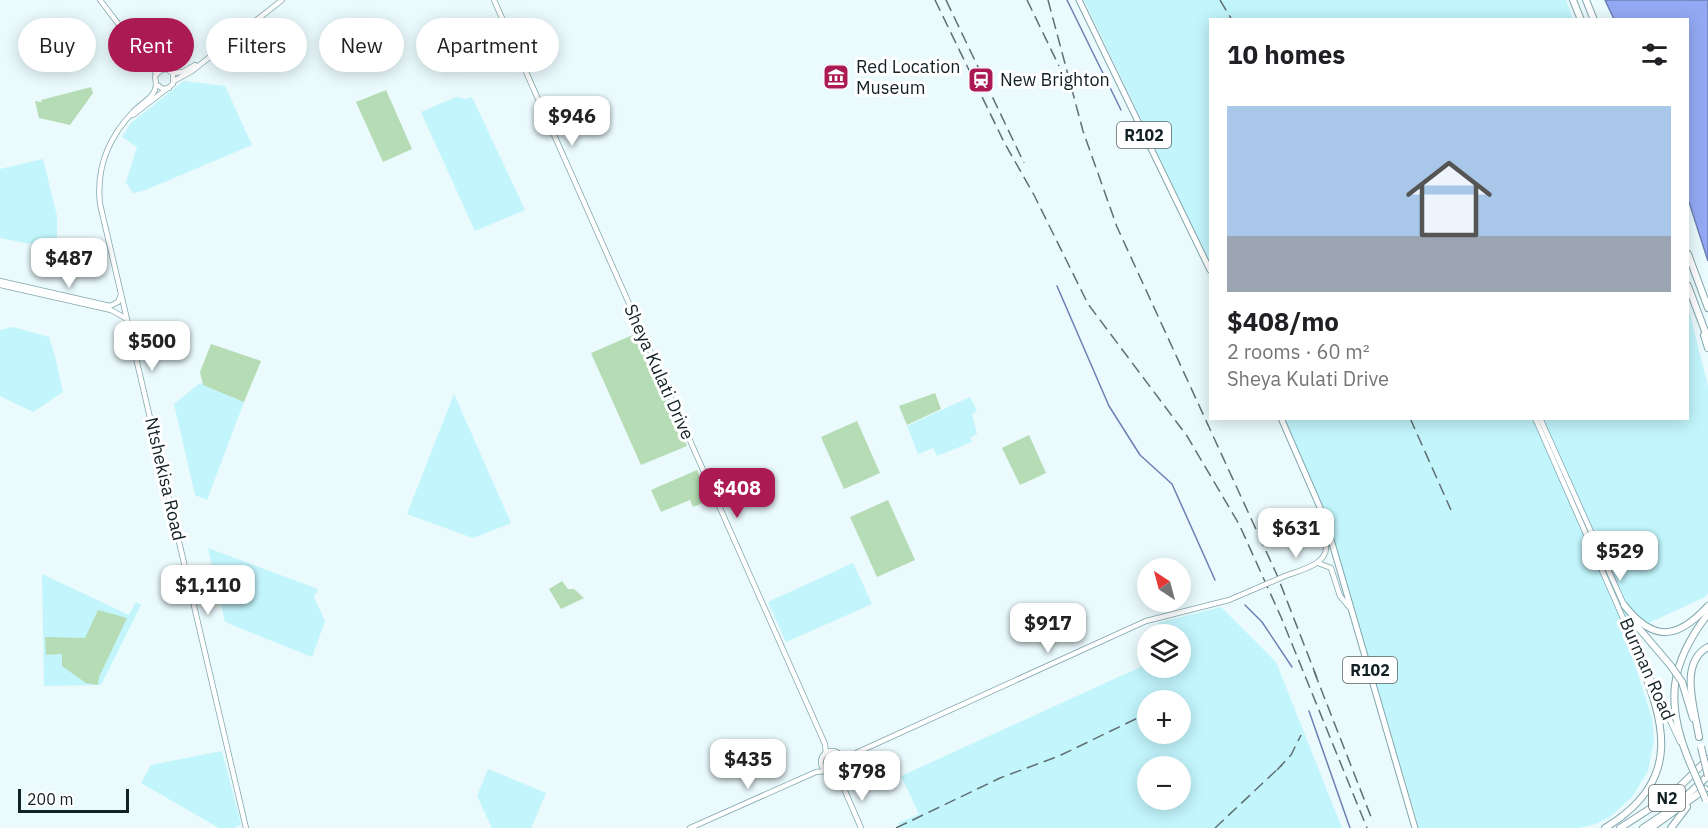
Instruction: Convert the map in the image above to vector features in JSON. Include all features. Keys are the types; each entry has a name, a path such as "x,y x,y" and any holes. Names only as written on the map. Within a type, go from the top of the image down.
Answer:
{"highway":[{"path":"1573,0 1580,18"},
{"path":"1586,0 1593,18"},
{"path":"1689,257 1708,308"},
{"path":"1689,288 1708,339"},
{"path":"1697,308 1708,348"},
{"path":"1624,605 1642,626 1666,633 1688,625 1708,606"},
{"name":"Burman Road","path":"1624,605 1639,631 1671,666 1682,682 1699,737"},
{"path":"1707,802 1686,755 1674,706 1674,681 1683,652 1708,614"},
{"path":"1605,828 1624,816 1645,795 1656,773 1662,747 1657,706 1626,624"},
{"path":"1708,647 1697,655 1691,673 1699,737 1708,776"},
{"name":"N2","path":"1620,828 1671,795 1700,768 1708,757"},
{"name":"N2","path":"1643,828 1673,807 1708,776"},
{"path":"1651,828 1706,787"},
{"path":"1671,828 1706,787"}],"main road":[{"name":"R102","path":"1079,0 1209,268"},
{"name":"R102","path":"1282,420 1325,519 1415,828"}],"street":[{"path":"100,0 114,18"},
{"path":"128,118 282,0"},
{"name":"Sheya Kulati Drive","path":"494,0 825,744 826,754"},
{"path":"174,81 173,73 183,72 203,61"},
{"path":"128,118 155,92 158,72"},
{"path":"156,84 160,88 169,88"},
{"name":"Ntshekisa Road","path":"128,118 109,144 101,168 99,183 103,219 246,828"},
{"path":"0,281 124,308"},
{"path":"0,285 111,310 127,319"},
{"path":"110,306 118,302 121,295"},
{"name":"Burman Road","path":"1536,420 1686,755"},
{"name":"Burman Road","path":"1541,420 1624,605"},
{"path":"1316,563 1325,552 1322,531 1325,519"},
{"path":"833,772 854,754 1146,621 1229,600 1316,563 1322,562 1331,568 1340,596 1352,610"},
{"name":"Sheya Kulati Drive","path":"825,744 833,751"},
{"path":"816,772 826,754 833,751 840,755 854,754"},
{"path":"840,755 842,784"},
{"path":"822,764 826,771"},
{"path":"690,828 816,772 826,771 833,772 842,784 861,828"}],"shaded area":[{"path":"1084,0 1566,0 1573,18 1209,18 1209,261"},
{"path":"184,81 225,86 252,145 143,191 133,193 126,182 137,147 122,137 131,123"},
{"path":"456,97 466,99 472,97 525,210 475,231 421,112"},
{"path":"43,159 57,216 57,249 0,238 0,169"},
{"path":"1689,311 1708,386 1708,593 1705,597 1625,634 1652,718 1654,740 1648,771 1632,797 1611,816 1596,824 1578,828 1419,828 1325,510 1283,420 1689,420"},
{"path":"13,327 49,337 55,356 63,392 33,412 0,396 0,330"},
{"path":"200,383 244,402 207,500 195,495 174,404"},
{"path":"454,394 511,523 473,538 407,514"},
{"path":"970,397 977,411 972,414 977,434 970,438 972,442 937,456 933,448 918,454 907,426"},
{"path":"208,548 318,589 314,597 325,621 312,657 225,622"},
{"path":"853,563 872,604 786,642 768,602"},
{"path":"42,574 129,615 136,602 141,605 101,685 44,686"},
{"path":"1221,607 1276,662 1342,828 900,828 898,823 919,814 901,776 1137,669 1137,678 1191,678 1191,624 1158,624"},
{"path":"222,751 241,824 234,828 219,828 141,783 151,765"},
{"path":"488,769 546,793 531,828 492,828 477,796"}],"green space":[{"path":"91,87 93,93 70,125 39,118 35,101 42,102 41,100"},
{"path":"386,90 412,149 383,162 356,102"},
{"path":"635,334 687,446 641,465 591,353"},
{"path":"211,344 261,361 244,402 203,385 200,372"},
{"path":"935,393 941,409 907,425 899,406"},
{"path":"857,421 880,473 844,489 821,437"},
{"path":"1029,435 1046,473 1020,485 1002,448"},
{"path":"697,470 710,500 693,507 690,500 661,512 651,490"},
{"path":"888,500 915,560 877,577 850,517"},
{"path":"562,581 568,589 574,589 584,598 561,609 549,589"},
{"path":"98,610 127,618 99,677 98,685 86,683 62,666 62,654 46,655 45,637 85,638"}],"water":[{"path":"1605,0 1708,0 1708,261 1689,202 1689,18 1614,18"}],"waterway":[{"path":"1067,0 1121,110"},
{"path":"1057,286 1109,406 1140,455 1172,484 1215,580"},
{"path":"1245,605 1262,622 1292,667"},
{"path":"1309,711 1350,828"}],"railway":[{"path":"935,0 1004,142 1034,195 1088,304 1187,436 1239,524 1281,617 1367,828"},
{"path":"946,0 1024,163"},
{"path":"1027,0 1059,66"},
{"path":"1048,0 1083,131 1117,227 1277,575 1317,678"},
{"path":"1220,0 1231,18"},
{"path":"1411,420 1451,510"},
{"path":"1314,671 1373,822"},
{"path":"896,828 1000,778 1059,756 1137,718"},
{"path":"1277,770 1291,755 1301,735"},
{"path":"1215,828 1282,765"}],"place":[{"name":"Red Location Museum","path":"836,77"},
{"name":"New Brighton","path":"981,80"}]}
